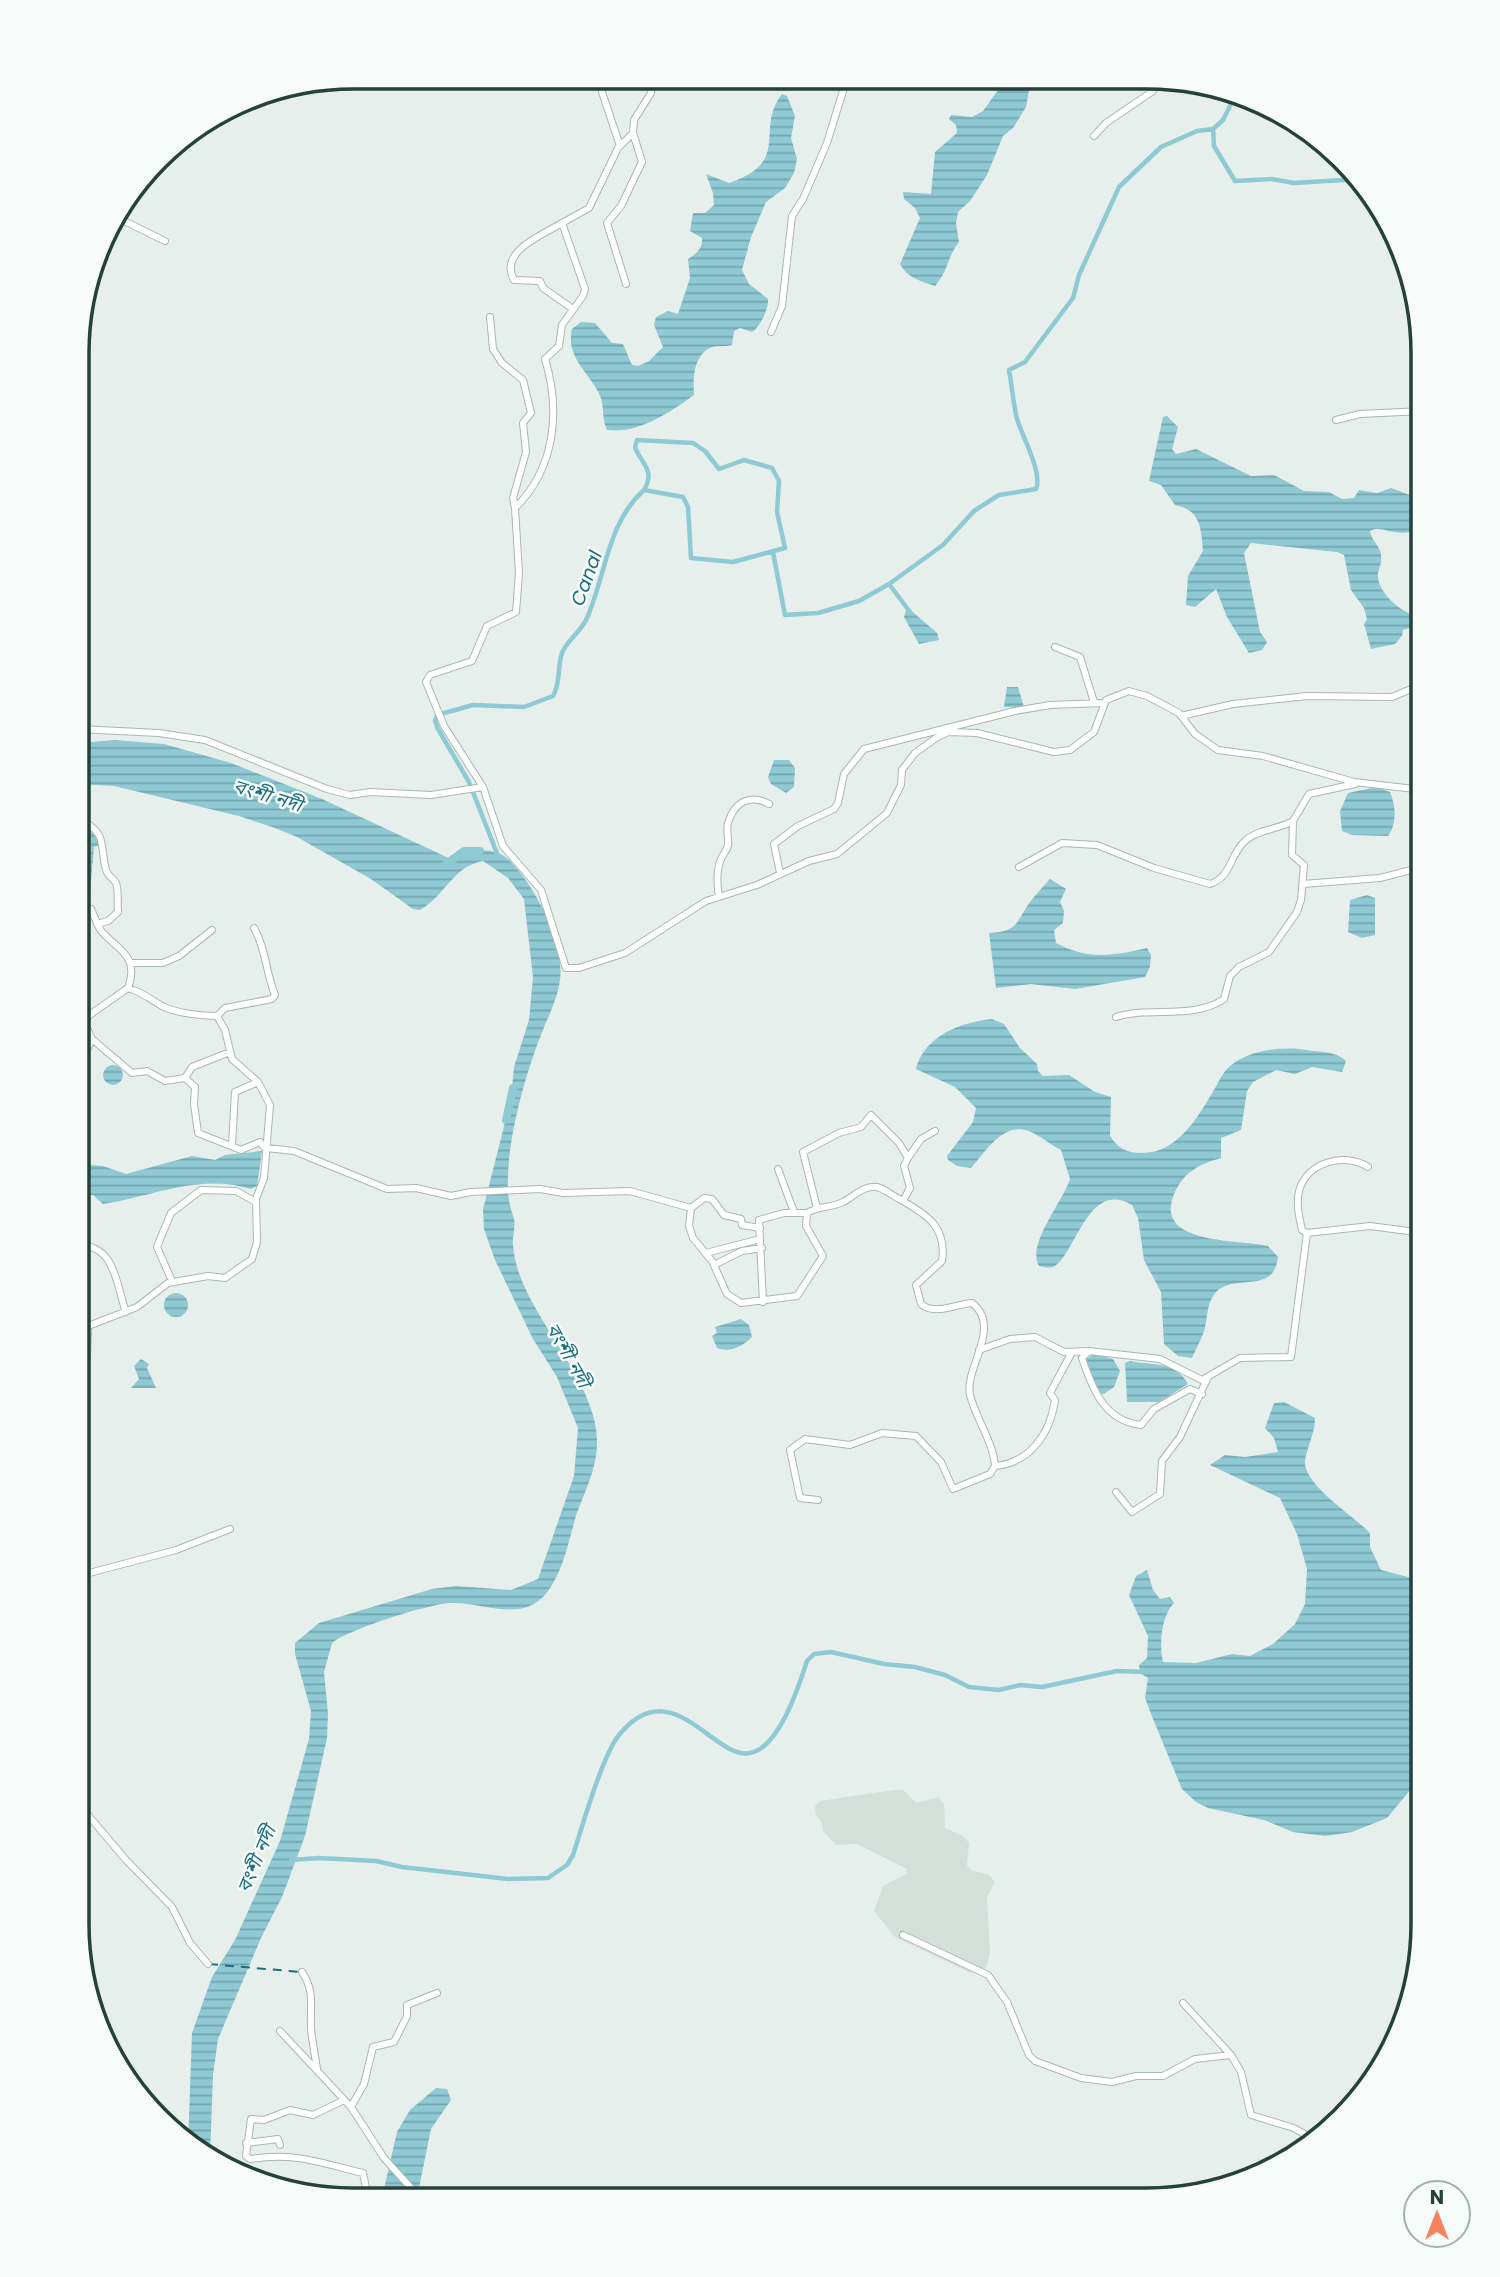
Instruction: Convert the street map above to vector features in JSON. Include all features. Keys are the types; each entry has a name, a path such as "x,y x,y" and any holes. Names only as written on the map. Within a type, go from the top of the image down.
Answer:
{"street":[{"path":"602,89 620,146"},
{"path":"626,284 607,223 621,206 640,166 633,133 634,120 652,89"},
{"path":"771,332 782,306 792,216 803,199 827,143 844,89"},
{"path":"1094,136 1106,123 1154,89"},
{"path":"573,309 543,288 540,281 514,280 510,267 512,258 519,250 589,208 620,146 633,133"},
{"path":"125,221 164,241"},
{"path":"515,508 527,497 549,454 553,393 545,359 559,346 562,325 585,289 562,223"},
{"path":"490,317 493,349 502,363 523,380 531,413 523,423 526,452 513,498 519,573 516,612 487,626 472,661 430,675 426,682 444,726 483,787 503,846 541,890 566,968 579,968 625,953 692,909 757,885 820,857 837,854 887,813 901,785 902,770 915,753 936,738 948,732 977,733 1054,752 1070,750 1094,732 1104,703 1112,695 1137,692 1181,716 1195,734 1218,750 1263,757 1360,783 1411,789"},
{"path":"1336,420 1371,413 1411,411"},
{"path":"1055,647 1080,657 1094,702"},
{"path":"1181,716 1233,704 1307,696 1392,697 1411,689"},
{"path":"780,873 772,848 774,844 798,826 834,808 838,803 844,774 864,749 1015,711 1104,703"},
{"path":"89,730 159,733 205,740 327,789 350,795 374,792 431,795 483,787"},
{"path":"1116,1017 1128,1013 1182,1011 1217,1004 1224,999 1230,976 1239,967 1269,951 1297,912 1304,865 1292,855 1293,821 1309,794 1360,783"},
{"path":"719,897 717,876 721,859 728,848 727,827 735,808 746,800 760,799 769,804"},
{"path":"1020,867 1062,843 1097,845 1154,868 1210,884 1223,878 1244,842 1262,831 1293,821"},
{"path":"89,824 105,848 106,871 117,885 118,912 108,921 97,924"},
{"path":"1303,884 1380,877 1411,870"},
{"path":"89,909 103,933 126,952 130,963 128,988"},
{"path":"217,1016 225,1008 272,999 275,995 261,940 254,928"},
{"path":"130,963 163,963 179,957 212,930"},
{"path":"128,988 149,996 164,1007 217,1016"},
{"path":"89,1015 128,988"},
{"path":"89,1329 126,1312 172,1281 208,1276 225,1278 247,1264 257,1242 256,1202 264,1178 270,1105 258,1082 237,1065 230,1052 225,1030 217,1016"},
{"path":"89,1035 132,1073 147,1071 165,1081 185,1078 192,1067 230,1052"},
{"path":"89,1045 92,1039"},
{"path":"185,1078 195,1087 194,1104 198,1133 214,1142 245,1150 260,1142 267,1149 294,1151 377,1187 427,1189 451,1196 471,1192 631,1191 691,1209"},
{"path":"232,1146 235,1092 258,1082"},
{"path":"817,1208 804,1149 839,1133 861,1128 871,1115 899,1143 908,1158"},
{"path":"903,1201 910,1188 904,1166 921,1139 935,1131"},
{"path":"1368,1167 1349,1159 1327,1162 1313,1170 1302,1182 1298,1193 1302,1230 1307,1233 1370,1226 1411,1231"},
{"path":"778,1169 794,1212"},
{"path":"763,1302 761,1219 794,1212 807,1213 817,1208 833,1206 870,1187 878,1187 932,1220 942,1237 942,1262 916,1285 916,1297 928,1309 975,1305 984,1331 970,1393 995,1466"},
{"path":"172,1281 157,1247 171,1213 201,1190 225,1189 256,1202"},
{"path":"760,1228 742,1225 741,1219 724,1215 712,1199 704,1198 691,1209 691,1232 714,1265 727,1294 741,1303 797,1296 803,1291 810,1272 822,1261 821,1250 806,1226 807,1213"},
{"path":"979,1350 1026,1337 1064,1352 1089,1351 1160,1359 1192,1377 1208,1377 1240,1358 1291,1357 1294,1354 1307,1233"},
{"path":"706,1253 760,1239"},
{"path":"89,1245 106,1255 126,1312"},
{"path":"714,1265 742,1251 762,1248"},
{"path":"1089,1351 1082,1358 1093,1392 1111,1413 1132,1424 1141,1425 1154,1409 1190,1389 1202,1394"},
{"path":"995,1466 1007,1467 1039,1443 1054,1408 1055,1401 1050,1393 1072,1352"},
{"path":"1116,1492 1132,1513 1160,1494 1162,1461 1180,1437 1188,1414 1202,1394 1208,1377"},
{"path":"818,1500 800,1499 789,1455 798,1441 811,1439 849,1446 882,1433 916,1436 941,1462 953,1489 990,1474 995,1466"},
{"path":"89,1573 176,1550 230,1529"},
{"path":"89,1816 126,1860 172,1907 190,1943 208,1964"},
{"path":"903,1935 988,1975 1007,2002 1029,2055 1047,2066 1081,2078 1112,2082 1136,2076 1163,2076 1195,2059 1231,2055"},
{"path":"302,1972 310,1983 313,1999 311,2027 317,2070"},
{"path":"351,2107 364,2084 373,2047 394,2042 407,2016 407,2005 437,1993"},
{"path":"1183,2003 1231,2055 1241,2072 1251,2115 1294,2128 1305,2135"},
{"path":"279,2031 317,2070 342,2101 351,2107 384,2158 411,2188"},
{"path":"342,2101 313,2115 290,2110 264,2120 251,2119 246,2156 250,2159 292,2156 318,2159 363,2173 366,2188"},
{"path":"246,2143 278,2139 280,2145"}],"shaded area":[{"path":"903,1790 916,1803 939,1797 944,1804 945,1828 963,1836 969,1843 967,1865 971,1870 989,1875 995,1882 987,1897 990,1952 987,1966 979,1973 971,1973 895,1937 874,1911 883,1886 906,1874 907,1869 857,1844 836,1845 823,1831 822,1823 816,1815 815,1806 820,1801"}],"water":[{"path":"999,89 1029,89 1026,107 1013,128 1003,136 987,175 970,201 958,212 956,223 959,242 935,286 910,276 900,264 920,218 915,208 904,199 903,192 931,194 935,152 957,133 956,125 949,119 951,115 972,117 983,111"},
{"path":"782,94 787,96 795,116 791,138 797,159 794,173 785,188 766,202 751,237 742,270 749,284 768,299 763,317 752,332 740,328 734,331 732,345 712,347 704,352 695,369 694,395 653,421 630,429 607,430 601,398 572,349 572,329 581,322 595,323 612,343 623,344 632,365 638,366 649,361 663,347 654,325 656,317 668,311 678,314 690,278 688,259 701,245 702,238 690,231 693,213 705,213 714,205 706,174 729,183 749,174 760,165 767,155 774,107"},
{"path":"1167,416 1178,427 1172,449 1176,454 1196,449 1251,476 1274,475 1304,491 1329,492 1342,499 1354,498 1359,490 1377,493 1391,488 1411,496 1411,531 1370,531 1381,554 1378,573 1380,586 1395,604 1411,614 1411,628 1403,630 1402,636 1395,644 1371,649 1364,624 1367,619 1364,608 1351,590 1344,555 1251,543 1244,553 1260,632 1267,642 1262,650 1249,653 1227,617 1216,589 1195,607 1186,605 1188,576 1203,551 1200,528 1195,516 1184,507 1175,505 1161,485 1149,481 1163,417"},
{"path":"907,607 937,633 939,640 919,644 904,617"},
{"path":"1007,687 1018,687 1024,707 1004,707"},
{"path":"115,740 164,744 231,763 322,799 453,860 480,850 502,855 528,883 546,915 558,949 560,965 555,1002 529,1068 519,1105 511,1142 508,1188 518,1269 536,1309 581,1384 595,1423 597,1442 592,1472 556,1577 542,1598 530,1606 505,1609 463,1603 438,1605 370,1625 332,1643 324,1672 327,1738 305,1836 282,1897 261,1938 218,2039 213,2075 210,2145 189,2130 192,2033 212,1977 235,1940 280,1841 309,1739 311,1711 295,1654 295,1643 319,1623 432,1589 456,1586 511,1590 538,1579 574,1476 578,1428 557,1377 533,1339 495,1260 484,1229 483,1209 511,1099 514,1067 529,1020 533,977 524,899 508,878 483,861 456,875 429,904 420,910 413,909 371,879 297,837 275,828 239,816 114,786 89,785 89,742"},
{"path":"774,760 789,760 795,768 794,787 786,793 771,784 768,777"},
{"path":"1377,787 1390,792 1393,803 1395,815 1388,836 1352,835 1342,831 1340,811 1348,793"},
{"path":"89,830 100,840 100,845 94,847 89,905"},
{"path":"1050,879 1066,889 1060,902 1064,911 1063,923 1054,930 1056,943 1079,952 1100,955 1147,948 1151,955 1150,967 1145,977 1075,989 1031,984 996,988 989,933 1005,931 1014,926"},
{"path":"1367,895 1375,898 1375,935 1362,938 1348,932 1350,900"},
{"path":"992,1019 1004,1024 1020,1048 1037,1064 1038,1071 1043,1076 1069,1075 1095,1092 1111,1097 1110,1136 1123,1149 1136,1153 1154,1152 1176,1141 1201,1111 1227,1069 1255,1053 1296,1049 1332,1054 1346,1061 1342,1072 1312,1067 1295,1074 1276,1070 1253,1082 1247,1091 1241,1130 1221,1138 1221,1158 1194,1169 1183,1179 1175,1192 1171,1210 1175,1222 1186,1231 1202,1237 1268,1246 1278,1257 1275,1268 1264,1279 1229,1285 1216,1292 1201,1340 1192,1358 1178,1356 1164,1344 1161,1292 1144,1260 1138,1218 1132,1205 1117,1200 1105,1202 1094,1209 1063,1258 1049,1268 1039,1266 1037,1246 1070,1179 1061,1150 1033,1133 1014,1130 997,1138 971,1168 957,1166 948,1160 947,1156 973,1122 976,1108 955,1087 916,1069 920,1058 935,1039 956,1027"},
{"path":"113,1065 120,1068 123,1075 120,1082 113,1085 106,1082 103,1075 106,1068"},
{"path":"262,1151 257,1186 251,1189 214,1183 195,1185 103,1204 93,1195 89,1195 89,1165 103,1166 126,1174 192,1156 215,1160 225,1155"},
{"path":"176,1293 185,1296 188,1305 185,1314 176,1317 167,1314 164,1305 167,1296"},
{"path":"741,1319 749,1325 752,1337 736,1348 717,1348 712,1336 717,1333 715,1327"},
{"path":"1095,1354 1113,1359 1120,1371 1114,1387 1104,1394 1096,1393 1085,1359"},
{"path":"141,1359 149,1364 147,1368 156,1388 131,1388 139,1379 134,1366"},
{"path":"1130,1361 1170,1367 1183,1376 1188,1384 1159,1402 1127,1402 1125,1363"},
{"path":"1284,1402 1315,1418 1305,1461 1312,1480 1370,1533 1370,1547 1381,1570 1411,1577 1411,1789 1387,1818 1352,1832 1325,1836 1293,1832 1264,1820 1208,1808 1196,1802 1182,1789 1145,1698 1148,1678 1140,1673 1139,1665 1147,1658 1148,1636 1129,1595 1136,1576 1147,1570 1153,1590 1160,1599 1170,1597 1174,1603 1166,1615 1162,1631 1163,1662 1196,1663 1232,1654 1250,1656 1273,1644 1295,1624 1305,1604 1307,1569 1297,1534 1280,1498 1210,1465 1225,1455 1245,1457 1278,1452 1274,1438 1265,1428 1274,1403"},
{"path":"436,2088 447,2089 451,2100 431,2129 419,2188 384,2188 397,2132 410,2110"}],"waterway":[{"path":"773,552 785,615 818,613 859,601 889,584 943,545 974,511 999,495 1036,489 1037,474 1017,419 1009,370 1025,362 1073,298 1079,275 1119,187 1161,147 1197,131 1213,129 1223,120 1231,103"},
{"path":"1213,129 1214,146 1235,181 1272,179 1294,183 1346,180"},
{"name":"Canal","path":"498,856 469,782 438,729 435,721 437,715 473,705 524,707 553,696 562,653 587,618 622,518 644,490 683,497 688,507 691,558 733,562 785,548 777,512 779,481 772,468 744,460 719,469 705,451 693,443 637,440 635,447 648,472 644,490"},
{"path":"889,584 910,612"},
{"name":"বংশী নদী","path":"445,865 464,851 480,851"},
{"name":"বংশী নদী","path":"506,1120 513,1088"},
{"path":"291,1860 319,1858 376,1861 402,1867 508,1879 548,1878 567,1865 573,1855 606,1758 619,1735 638,1717 657,1711 674,1714 736,1752 750,1753 760,1749 779,1728 793,1700 807,1661 814,1654 831,1652 884,1664 915,1667 945,1675 969,1687 999,1690 1020,1685 1042,1687 1117,1671 1145,1672"}],"ferry route":[{"path":"209,1964 301,1972"}]}
